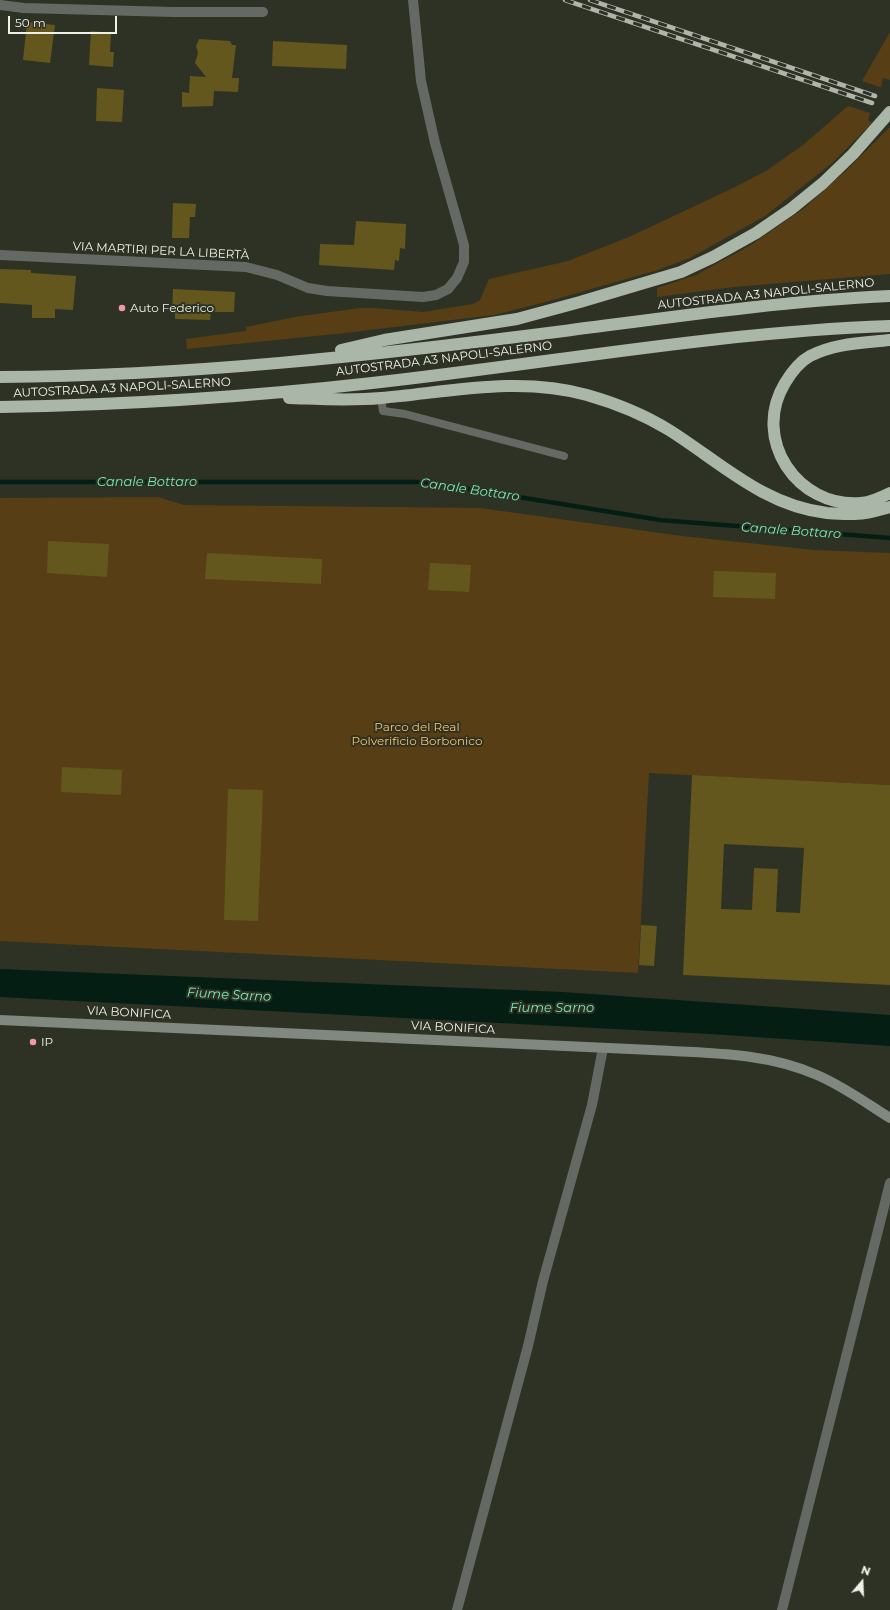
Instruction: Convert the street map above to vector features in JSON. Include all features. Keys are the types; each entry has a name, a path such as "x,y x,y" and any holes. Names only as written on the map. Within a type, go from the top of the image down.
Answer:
{"highway":[{"path":"288,362 384,340 517,318 580,302 681,272 713,257 756,233 790,209 823,183 853,154 890,112"},
{"name":"AUTOSTRADA A3 NAPOLI-SALERNO","path":"0,377 142,374 288,362 563,331 692,314 854,298 890,296"},
{"name":"AUTOSTRADA A3 NAPOLI-SALERNO","path":"0,407 127,404 250,395 373,383 697,341 779,332 890,326"},
{"path":"890,340 852,343 828,349 808,357 792,371 780,391 773,412 773,426 779,455 788,471 803,485 822,496 842,502 862,503 890,493"},
{"path":"250,395 344,401 492,386 556,389 585,395 618,405 647,418 690,444 757,490 793,506 839,514 865,513 890,506"}],"main road":[{"name":"VIA BONIFICA","path":"0,1020 704,1053 769,1060 817,1075 846,1089 890,1118"}],"street":[{"path":"127,10 128,0"},
{"name":"VIA MARTIRI PER LA LIBERTÀ","path":"0,255 246,267 277,275 308,288 327,291 417,298 436,295 448,288 457,278 464,262 464,245 421,81 413,0"},
{"path":"0,5 24,4 173,12 263,12"},
{"path":"457,1610 528,1346 543,1281 592,1105 603,1048"},
{"path":"782,1610 890,1183"}],"lane":[{"path":"381,398 383,411 405,414 564,456"}],"green space":[{"path":"890,32 890,80 883,78 881,87 862,81"},
{"path":"848,106 870,113 868,120 872,123 831,164 765,216 690,258 658,270 494,315 345,333 187,349 186,339 246,331 246,327 295,317 360,308 423,312 473,304 480,300 489,279 568,261 629,237 766,171 803,145"},
{"path":"890,127 890,274 734,287 657,297 657,288 696,275 751,245 803,209 850,167"},
{"name":"Parco del Real Polverificio Borbonico","path":"158,497 184,505 480,508 682,536 814,550 890,553 890,785 649,773 638,973 0,941 0,498"}],"water":[{"name":"Fiume Sarno","path":"0,969 563,992 890,1015 890,1046 710,1034 0,997"}],"building":[{"path":"27,22 55,25 50,63 23,60"},
{"path":"91,31 111,33 110,52 114,52 113,67 89,65"},
{"path":"199,39 230,41 232,45 236,45 232,78 239,78 238,92 214,91 213,106 182,107 182,92 189,93 190,76 206,77 195,63 198,53 196,46"},
{"path":"273,41 347,45 346,69 272,66"},
{"path":"97,88 124,90 122,122 96,121"},
{"path":"173,203 196,204 195,217 190,217 189,238 172,238"},
{"path":"356,221 406,224 405,249 400,248 399,261 395,260 394,270 319,265 320,244 354,245"},
{"path":"0,269 31,270 31,273 76,276 73,310 55,309 55,318 32,318 32,305 0,303"},
{"path":"173,289 235,292 234,312 211,312 210,320 175,319 175,314 172,314"},
{"path":"48,541 109,544 107,577 47,573"},
{"path":"207,553 322,559 321,584 205,579"},
{"path":"430,563 471,565 469,592 428,590"},
{"path":"714,571 776,573 775,599 713,597"},
{"path":"62,767 122,770 121,795 61,792"},
{"path":"692,775 890,785 890,985 683,975","holes":["724,844 804,848 800,913 776,912 778,869 754,868 752,910 721,909"]},
{"path":"228,789 263,790 258,921 224,920"},
{"path":"641,925 657,926 654,966 639,965"}],"waterway":[{"name":"Canale Bottaro","path":"0,482 426,482 660,520 890,538"}],"railway":[{"path":"565,0 872,103"},
{"path":"590,0 875,96"}],"place":[{"name":"Auto Federico","path":"122,308"},
{"name":"IP","path":"33,1042"}]}
